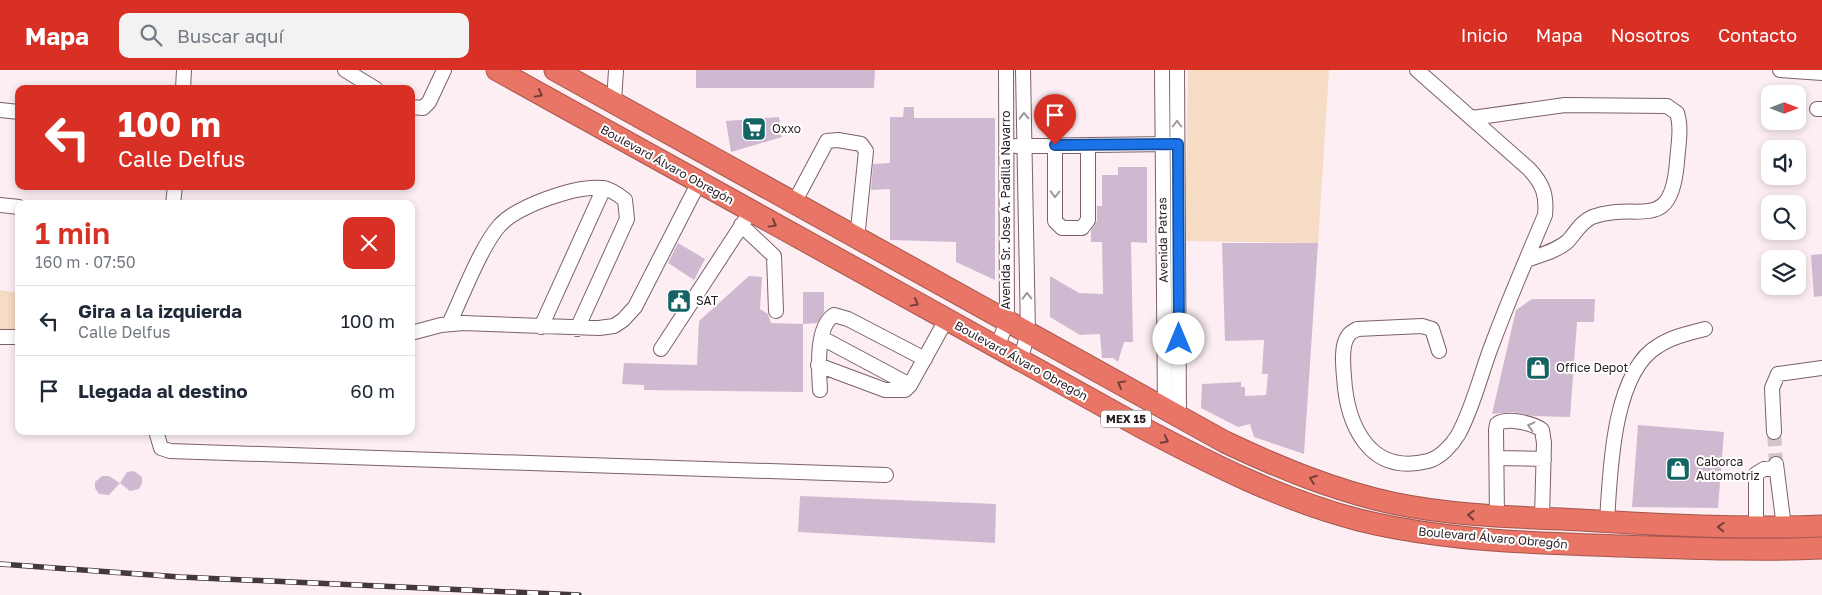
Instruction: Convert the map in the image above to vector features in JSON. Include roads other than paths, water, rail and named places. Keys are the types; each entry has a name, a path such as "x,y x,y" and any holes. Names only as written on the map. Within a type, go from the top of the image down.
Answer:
{"highway":[{"name":"Boulevard Álvaro Obregón","path":"497,70 706,186 746,218 839,260 1191,454 1300,502 1392,527 1459,537 1581,544 1770,550 1822,548"},
{"name":"Boulevard Álvaro Obregón","path":"555,70 1224,442 1270,463 1330,486 1390,502 1451,514 1756,528 1822,526"},
{"path":"706,186 753,202 768,205 794,203 818,241 839,260"}],"street":[{"path":"183,85 184,70"},
{"path":"345,70 369,85"},
{"path":"415,107 423,108 429,102 444,70"},
{"path":"614,102 616,70"},
{"name":"Avenida Sr. Jose A. Padilla Navarro","path":"997,348 1006,321 1006,70"},
{"name":"Avenida Sr. Jose A. Padilla Navarro","path":"1020,361 1028,333 1023,70"},
{"name":"Avenida Patras","path":"1162,70 1162,144 1172,413"},
{"name":"Avenida Patras","path":"1172,413 1178,144 1177,70"},
{"path":"1417,70 1542,182 1547,200 1545,216 1493,341 1458,436 1444,453 1428,461 1409,463 1387,461 1375,454 1363,442 1346,400 1343,368 1344,344 1348,334 1357,329 1422,326 1432,329 1439,351"},
{"path":"1780,70 1822,73"},
{"path":"1472,118 1565,105 1667,106 1677,113 1679,129 1674,190 1665,203 1650,211 1606,213 1591,217 1580,225 1568,241 1558,248 1526,260"},
{"path":"0,110 15,112"},
{"path":"794,203 827,141 838,140 861,144 866,151 857,239"},
{"path":"1006,146 1178,144"},
{"path":"1055,145 1055,221 1062,228 1082,228 1088,220 1088,145"},
{"path":"415,332 450,324 577,329 614,326 623,320 635,307 706,186"},
{"path":"450,324 474,270 500,226 513,215 555,196 579,188 604,188 625,200 627,219 577,329"},
{"path":"541,327 604,188"},
{"path":"0,205 15,207"},
{"path":"661,349 746,218 774,256 776,311"},
{"path":"820,390 818,365 822,338 830,318 840,315 925,359"},
{"path":"818,365 885,390 899,392 910,386 946,320"},
{"path":"1608,522 1612,445 1618,416 1628,386 1642,362 1656,347 1674,338 1705,329"},
{"path":"0,337 15,336"},
{"path":"822,338 910,386"},
{"path":"1774,432 1772,388 1778,374 1822,368"},
{"path":"1496,516 1498,424 1507,420 1538,426 1542,430 1544,436 1542,518"},
{"path":"157,435 161,448 170,451 886,475"},
{"path":"1497,458 1544,459"},
{"path":"1756,528 1756,474 1764,469 1776,466 1784,527"}],"tunnel":[{"path":"1774,432 1776,464"}],"railway":[{"path":"0,564 180,577 579,595"}],"place":[{"name":"Oxxo","path":"754,129"},
{"name":"SAT","path":"679,301"},
{"name":"Office Depot","path":"1538,368"},
{"name":"Caborca Automotriz","path":"1678,469"}]}
